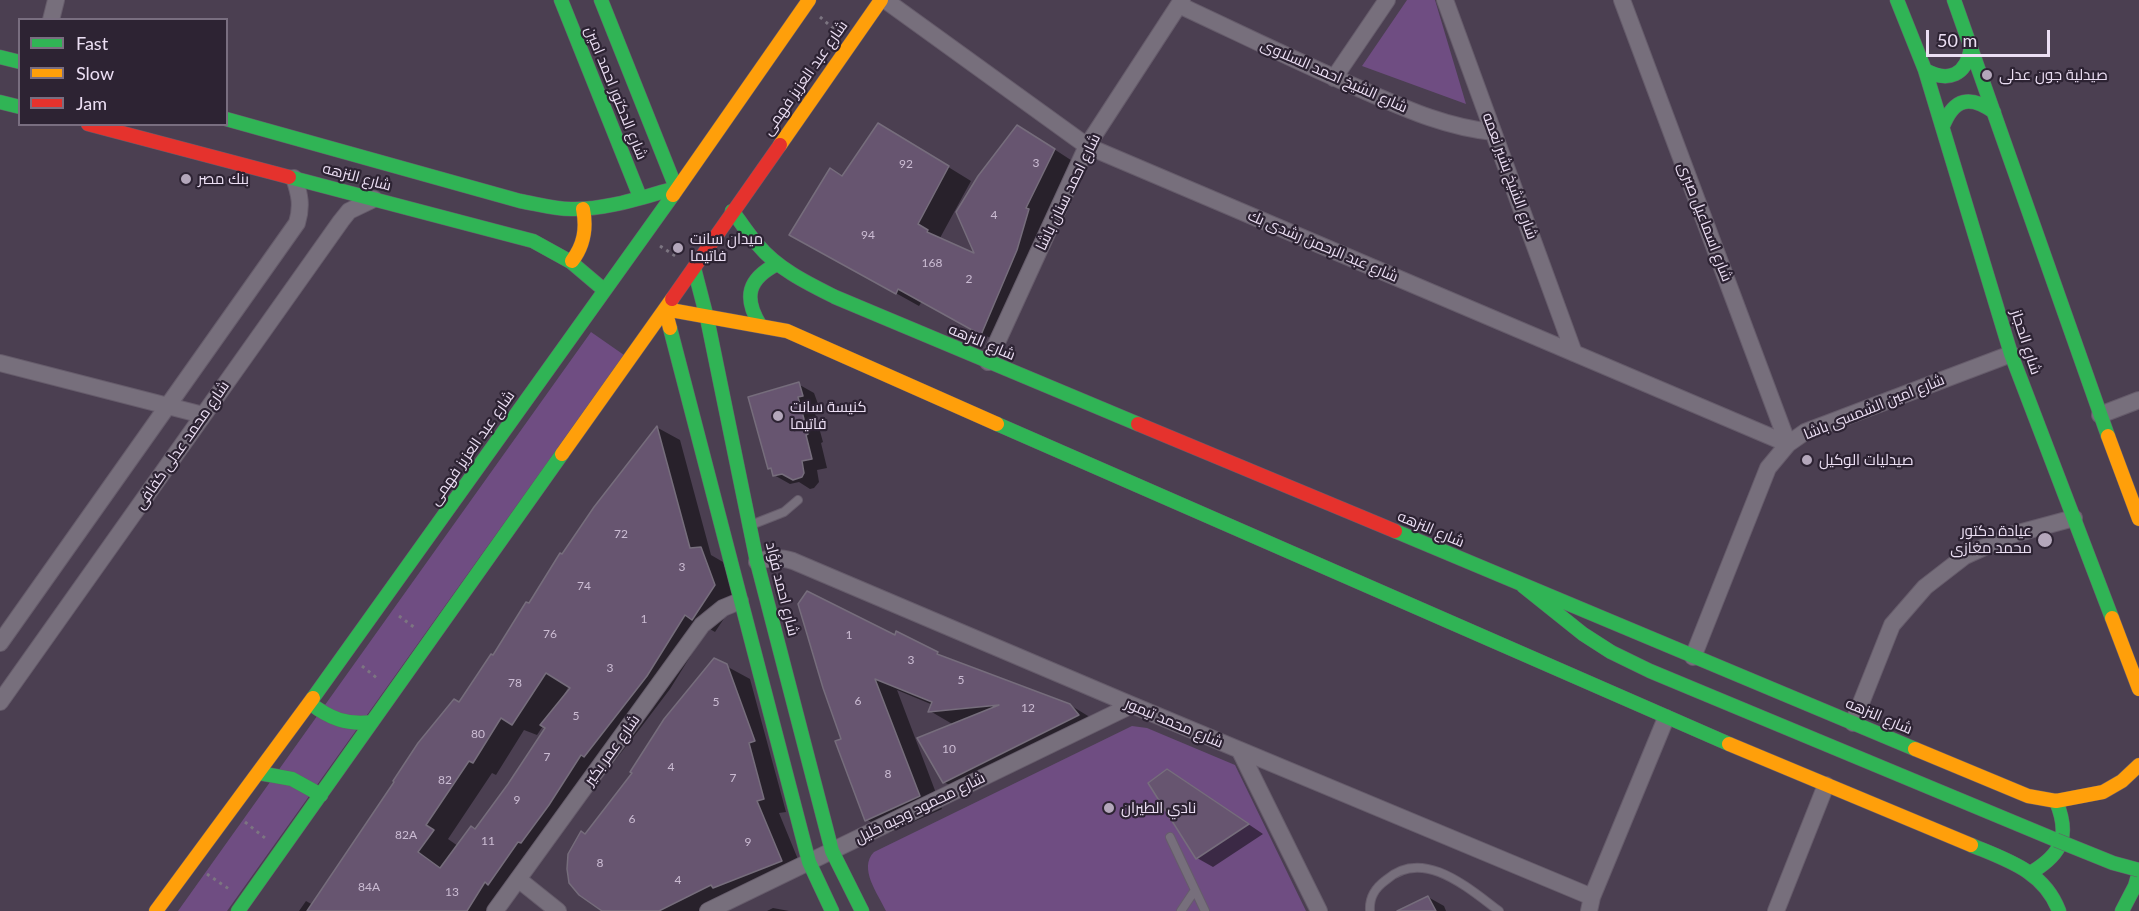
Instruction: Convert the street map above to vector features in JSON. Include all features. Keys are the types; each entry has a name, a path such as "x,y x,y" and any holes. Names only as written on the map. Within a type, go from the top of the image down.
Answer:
{"main road":[{"name":"شارع الدكتور احمد امين","path":"561,0 640,197"},
{"name":"شارع الدكتور احمد امين","path":"602,0 676,188"},
{"name":"شارع عبد العزيز فهمى","path":"241,906 694,268 850,43 883,0"},
{"name":"شارع الحجاز","path":"1898,0 1925,70 1943,126 2011,354 2139,689"},
{"path":"1954,0 2100,415 2139,519"},
{"name":"شارع عبد العزيز فهمى","path":"156,911 346,654 807,3"},
{"path":"1925,70 1939,77 1955,75 1967,64 1971,48"},
{"path":"0,57 18,62"},
{"path":"1943,126 1947,113 1957,104 1970,100 1983,103 1994,112"},
{"path":"0,102 18,106"},
{"name":"شارع النزهه","path":"228,120 520,201 548,206 583,209 676,188"},
{"name":"شارع النزهه","path":"96,126 533,241 572,261 604,290"},
{"path":"572,261 582,245 585,233 586,220 583,209"},
{"name":"شارع النزهه","path":"732,211 777,264 806,283 835,297 2028,795 2056,801 2103,792 2122,780 2139,765"},
{"path":"760,324 754,316 750,303 750,290 756,278 765,269 777,264"},
{"name":"شارع احمد فؤاد","path":"694,268 707,318 757,562 832,851 862,911"},
{"path":"832,911 809,862 665,309 707,318 760,324 787,332 834,352 1666,718 2031,872 2045,885 2059,911"},
{"path":"1523,586 1583,634 1611,652 2066,844 2139,871 2135,886 2122,911"},
{"path":"310,703 323,714 338,722 355,724 372,722"},
{"path":"260,773 276,773 292,777 308,784 321,795"},
{"path":"2031,872 2047,864 2058,850 2064,834 2063,816 2056,801"}],"street":[{"path":"52,18 56,0"},
{"name":"شارع عبد الرحمن رشدى بك","path":"883,0 1087,146 1788,444"},
{"path":"1334,78 1387,0"},
{"name":"شارع الشيخ بشير نعمه","path":"1445,0 1574,353"},
{"name":"شارع اسماعيل صبرى","path":"1622,0 1788,444"},
{"name":"شارع احمد سنان باشا","path":"988,362 1087,146 1181,2"},
{"name":"شارع الشيخ احمد السلاوى","path":"1181,2 1334,78 1425,117 1465,129 1493,132"},
{"path":"0,643 297,223 301,209 300,194 294,178"},
{"name":"شارع محمد عدلى كفافى","path":"0,702 6,680 203,415 341,221 349,211 374,199"},
{"name":"شارع امين الشمسى باشا","path":"1693,657 1768,468 1788,444 1805,432 2011,354"},
{"path":"0,363 203,415"},
{"path":"2100,415 2139,400"},
{"path":"1853,723 1892,625 1925,586 1965,556 1993,543 2011,535 2073,518"},
{"name":"شارع محمد تيمور","path":"757,562 774,558 793,561 1240,751 1590,904"},
{"name":"شارع عمر بكير","path":"495,911 702,624 723,608 740,601"},
{"name":"شارع محمود وجيه خليل","path":"708,911 1132,705"},
{"path":"1590,904 1666,718"},
{"path":"1240,751 1319,911"},
{"path":"1776,911 1826,785"},
{"path":"518,879 558,911"}],"lane":[{"path":"750,525 784,512 798,500"},
{"path":"1170,837 1205,911"},
{"path":"1370,911 1370,900 1378,886 1395,872 1413,867 1424,867 1436,871 1468,888 1499,911"},
{"path":"1181,911 1195,890"}],"path":[{"path":"807,3 850,43"},
{"path":"642,235 694,268"},
{"path":"382,603 430,640"},
{"path":"346,654 394,691"},
{"path":"231,811 281,851"},
{"path":"193,862 241,906"}],"shaded area":[{"path":"1407,0 1435,0 1466,104 1362,66"},
{"path":"591,332 624,355 227,911 178,911"},
{"name":"نادي الطيران","path":"1132,726 1147,728 1235,765 1306,911 886,911 874,889 869,873 868,866 874,852"}],"building":[{"path":"878,123 949,166 918,224 928,230 927,232 974,253 956,212 978,176 1017,125 1055,149 1026,208 1029,209 1017,250 981,335 898,289 896,294 789,235 830,168 842,176"},
{"name":"كنيسة سانت فاتيما","path":"799,382 803,396 798,397 812,459 802,461 804,473 802,477 793,480 782,474 773,476 771,468 768,469 748,397"},
{"path":"657,426 690,548 701,547 715,585 692,620 685,615 647,676 584,757 581,755 549,805 521,843 518,842 488,885 485,882 467,911 307,911 418,743 454,699 459,702 491,654 493,655 526,602 529,603 560,553 562,554 594,507","holes":["546,673 570,688 540,725 545,728 508,784 475,829 471,826 440,868 418,852 434,830 426,825 469,761 473,763 501,718 512,725"]},
{"path":"807,591 895,635 896,631 938,652 937,654 1070,704 1079,715 943,783 917,738 999,705 928,712 932,702 875,679 920,796 865,821 835,741 841,739 798,604"},
{"path":"714,658 727,664 755,741 749,743 764,799 757,801 782,861 713,888 711,885 659,911 602,911 579,895 569,883 568,854 581,831 585,834 632,773 630,772 664,719"},
{"path":"1167,769 1249,824 1196,859 1148,783"},
{"path":"1428,896 1436,911 1397,911"}],"traffic: fast":[{"path":"561,0 640,197"},
{"path":"228,120 520,201 552,207 571,209 598,207 676,188 601,0"},
{"path":"1897,0 1925,70 2011,354 2112,618"},
{"path":"1954,0 2108,436"},
{"path":"1925,70 1942,76 1955,74 1965,65 1971,48"},
{"path":"0,57 18,62"},
{"path":"0,102 18,106"},
{"path":"1943,126 1952,110 1964,102 1977,103 1994,112"},
{"path":"289,177 533,241 571,262 604,290"},
{"path":"313,698 673,195"},
{"path":"732,211 766,254 794,275 814,286 835,297 1138,424"},
{"path":"760,325 751,306 751,290 760,276 777,264"},
{"path":"694,268 707,318 757,562 832,851 862,911"},
{"path":"670,328 809,862 832,911"},
{"path":"997,424 1729,744"},
{"path":"238,911 562,454"},
{"path":"1395,531 1915,749"},
{"path":"1523,586 1583,634 1611,652 1650,671 2056,840"},
{"path":"310,703 339,720 355,723 372,722"},
{"path":"259,773 292,779 321,795"},
{"path":"2032,872 2051,858 2061,842 2063,824 2056,801"},
{"path":"2056,840 2113,863 2139,870"},
{"path":"1971,845 2011,862 2034,876 2052,897 2059,911"},
{"path":"2122,911 2135,886 2139,872"}],"traffic: slow":[{"path":"673,195 809,0"},
{"path":"780,145 881,0"},
{"path":"572,261 583,236 585,223 583,209"},
{"path":"562,454 672,299"},
{"path":"670,328 665,309 787,331 997,424"},
{"path":"2108,436 2139,519"},
{"path":"2112,618 2139,689"},
{"path":"156,911 313,698"},
{"path":"1729,744 1971,845"},
{"path":"1915,749 2028,796 2056,801 2103,792 2122,781 2139,765"}],"traffic: jam":[{"path":"96,126 289,177"},
{"path":"672,299 780,145"},
{"path":"1138,424 1395,531"}],"place":[{"name":"صيدلية جون عدلى","path":"1987,75"},
{"name":"بنك مصر","path":"186,179"},
{"name":"ميدان سانت فاتيما","path":"678,248"},
{"name":"كنيسة سانت فاتيما","path":"778,416"},
{"name":"صيدليات الوكيل","path":"1807,460"},
{"name":"عيادة دكتور محمد مغازى","path":"2045,540"},
{"name":"نادي الطيران","path":"1109,808"}]}
